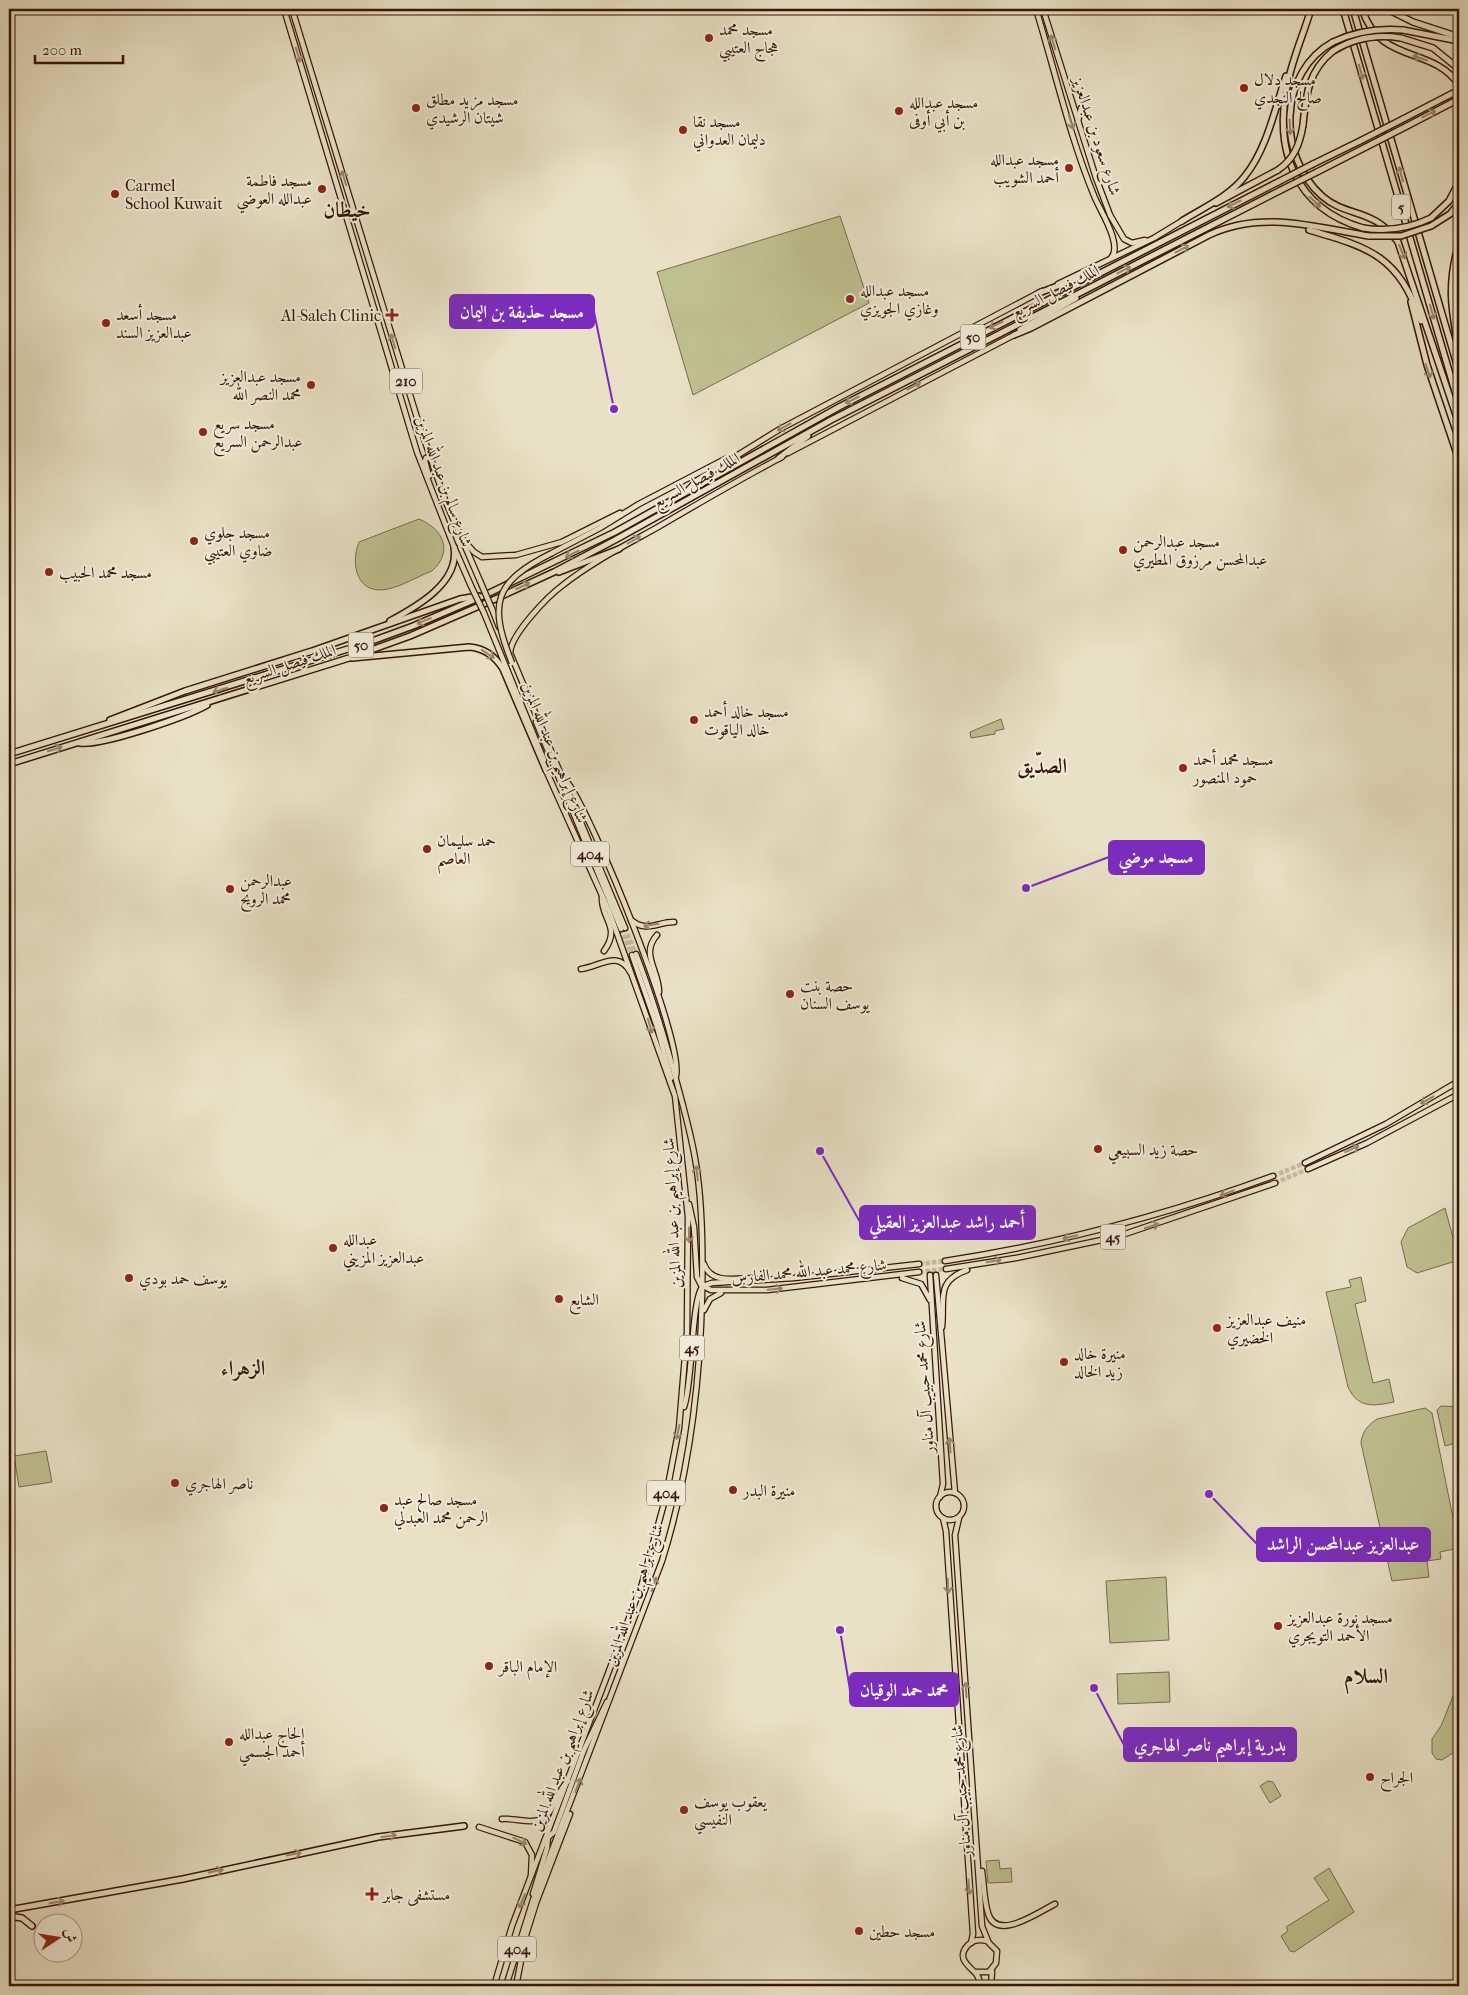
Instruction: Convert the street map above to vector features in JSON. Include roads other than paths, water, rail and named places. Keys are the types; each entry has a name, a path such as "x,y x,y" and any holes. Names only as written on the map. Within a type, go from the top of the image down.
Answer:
{"highway":[{"path":"1182,221 1230,190 1244,178 1252,167 1272,117 1310,9"},
{"path":"1310,9 1288,83 1283,115 1288,157 1296,180 1312,201 1332,217 1362,228 1392,230 1412,226 1430,218 1447,205 1459,182"},
{"name":"5","path":"1343,9 1459,405"},
{"name":"5","path":"1353,9 1459,372"},
{"path":"1362,9 1368,24 1386,43 1432,62 1450,74 1459,84"},
{"path":"1387,9 1413,22 1459,36"},
{"path":"1459,41 1403,30 1382,29 1360,32 1333,42 1310,60 1294,90 1290,121 1298,162 1309,183 1323,197 1333,203 1376,220 1392,233 1402,251 1459,424"},
{"path":"1182,221 1278,170 1290,161 1297,148 1303,125 1311,78 1321,62 1333,51 1362,38 1378,36 1401,38 1433,48 1459,69"},
{"name":"الملك فيصل السريع","path":"9,754 364,644 413,626 483,596 616,532 839,407 1113,264 1459,90"},
{"name":"الملك فيصل السريع","path":"9,764 349,658 444,622 554,572 831,420 1459,99"},
{"path":"1014,335 1222,229 1252,221 1282,222 1369,236 1401,236 1431,226 1450,214 1459,203"},
{"path":"1282,222 1344,241 1375,253 1395,270 1408,290 1429,337"},
{"path":"1459,243 1452,272 1450,299 1459,350"},
{"path":"1039,293 1113,264"},
{"path":"1014,335 1100,282"},
{"path":"1408,290 1427,365 1459,460"},
{"path":"779,458 789,448 831,420"},
{"path":"370,632 412,608 442,584 453,566 454,547"},
{"path":"554,572 575,568 619,549"},
{"path":"94,728 185,691 370,632 454,601 471,596 483,596"},
{"path":"349,658 469,647 485,651 497,660 505,674 546,770"},
{"path":"9,1910 119,1891 378,1837 464,1826"},
{"path":"9,1916 22,1918 32,1926"}],"main road":[{"name":"شارع سالم بن عبد الله المزين","path":"284,9 429,484 471,586"},
{"name":"شارع سالم بن عبد الله المزين","path":"292,9 430,457 460,536 480,581"},
{"name":"شارع سعود بن عبدالعزيز","path":"1036,9 1088,180 1115,245 1113,255 1109,259"},
{"name":"شارع سعود بن عبدالعزيز","path":"1043,9 1078,122 1110,215 1120,235 1128,241 1154,238"},
{"path":"289,25 292,22 297,24"},
{"path":"1056,74 1062,72"},
{"path":"1058,79 1062,80 1067,96 1071,100"},
{"path":"1078,122 1081,108"},
{"path":"322,132 329,129"},
{"path":"324,139 332,138"},
{"path":"347,217 352,219 355,215"},
{"path":"1104,218 1110,215"},
{"name":"الملك فيصل السريع","path":"687,491 696,482 742,451 786,425 1039,293 1154,238 1182,221"},
{"path":"350,226 354,223 358,224"},
{"path":"372,297 375,294 379,295"},
{"name":"الملك فيصل السريع","path":"510,653 514,640 551,596 570,580 619,549 779,458 1014,335"},
{"path":"460,536 480,556 516,555 562,542 627,511 742,451"},
{"path":"429,484 425,461 426,458 430,457"},
{"name":"شارع إبراهيم بن عبد الله المزين","path":"627,511 595,531 519,571 508,582 498,610 500,630 512,663 561,778 582,806 630,918 658,996 676,1061 675,1077"},
{"path":"467,577 470,573 477,574"},
{"name":"شارع إبراهيم بن عبد الله المزين","path":"480,581 623,929"},
{"name":"شارع إبراهيم بن عبد الله المزين","path":"471,586 540,747 546,770 603,894 635,979 658,1052 676,1096"},
{"path":"540,747 561,778"},
{"path":"603,894 603,906 612,933 610,942 604,951"},
{"path":"630,918 638,925 648,928 674,922"},
{"path":"657,935 650,944 649,953 658,985 658,996"},
{"name":"شارع إبراهيم بن عبد الله المزين","path":"494,1986 509,1935 642,1584 666,1496 681,1410 689,1289 686,1196 676,1096 634,955 659,1018 675,1077"},
{"path":"581,969 616,960 625,965 635,979"},
{"name":"شارع ابراهيم بن عبد الله المزين","path":"506,1986 533,1900 654,1586 677,1506 692,1429 701,1343 703,1256 697,1166 691,1131 675,1077"},
{"path":"1305,1163 1386,1124 1459,1082"},
{"path":"1308,1169 1375,1138 1459,1094"},
{"name":"45","path":"945,1261 1036,1246 1163,1213 1272,1176"},
{"name":"45","path":"946,1269 1016,1258 1116,1237 1275,1183"},
{"path":"686,1196 694,1227 696,1275 703,1286"},
{"path":"703,1256 706,1270 716,1277 774,1279"},
{"name":"شارع محمد عبد الله محمد الفارس","path":"703,1286 715,1283 919,1264"},
{"path":"941,1336 945,1287 953,1277 967,1270"},
{"name":"شارع محمد عبد الله محمد الفارس","path":"703,1286 714,1291 727,1291 803,1286 920,1272"},
{"name":"شارع محمد حبيب آل مناور","path":"930,1275 943,1484 940,1497"},
{"name":"شارع محمد حبيب آل مناور","path":"936,1275 955,1493"},
{"path":"902,1278 921,1284 932,1304"},
{"name":"45","path":"681,1410 685,1400 697,1295 703,1286"},
{"path":"701,1343 706,1303 713,1296 727,1291"},
{"path":"946,1493 955,1493 961,1498 964,1505 959,1518 950,1520 943,1518 936,1507 940,1497 946,1493"},
{"name":"شارع محمد حبيب آل مناور","path":"943,1518 946,1531 973,1934 971,1942"},
{"name":"شارع محمد حبيب آل مناور","path":"959,1518 955,1535 982,1926 988,1941"},
{"path":"533,1900 547,1838 555,1829 584,1750 601,1712 611,1698"},
{"path":"502,1819 533,1821 544,1818 569,1780"},
{"path":"516,1986 528,1927 568,1818 571,1803"},
{"path":"479,1827 525,1842 532,1855 532,1878"},
{"path":"977,1847 988,1914 994,1923 1001,1926 1011,1925 1055,1904"},
{"path":"991,1986 990,1978 998,1955 995,1947 988,1941 978,1940 971,1942 966,1949 964,1959 967,1966 975,1972 986,1973 993,1968"},
{"path":"975,1972 980,1986"},
{"path":"948,1986 956,1984 969,1986"}],"tunnel":[{"path":"625,928 636,954"},
{"path":"621,929 632,955"},
{"path":"1273,1176 1305,1163"},
{"path":"1275,1183 1308,1169"},
{"path":"919,1264 945,1261"},
{"path":"919,1272 946,1269"}],"place":[{"name":"مسجد محمد هجاج العتيبي","path":"709,38"},
{"name":"مسجد دلال صالح النجدي","path":"1244,88"},
{"name":"مسجد مزيد مطلق شيتان الرشيدي","path":"416,108"},
{"name":"مسجد عبدالله بن أبي أوفى","path":"899,111"},
{"name":"مسجد نقا دليمان العدواني","path":"683,130"},
{"name":"مسجد عبدالله أحمد الشويب","path":"1069,168"},
{"name":"مسجد فاطمة عبدالله العوضي","path":"322,189"},
{"name":"Carmel School Kuwait","path":"115,194"},
{"name":"مسجد عبدالله وغازي الجويزي","path":"850,299"},
{"name":"Al-Saleh Clinic","path":"392,315"},
{"name":"مسجد أسعد عبدالعزيز السند","path":"106,323"},
{"name":"مسجد عبدالعزيز محمد النصر الله","path":"311,385"},
{"name":"مسجد حذيفة بن اليمان","path":"614,409"},
{"name":"مسجد سريع عبدالرحمن السريع","path":"203,432"},
{"name":"مسجد جلوي ضاوي العتيبي","path":"194,541"},
{"name":"مسجد عبدالرحمن عبدالمحسن مرزوق المطيري","path":"1123,550"},
{"name":"مسجد محمد الحبيب","path":"49,572"},
{"name":"مسجد خالد أحمد خالد الياقوت","path":"694,720"},
{"name":"مسجد محمد أحمد حمود المنصور","path":"1183,768"},
{"name":"حمد سليمان العاصم","path":"427,849"},
{"name":"مسجد موضي","path":"1026,888"},
{"name":"عبدالرحمن محمد الرويح","path":"230,889"},
{"name":"حصة بنت يوسف السنان","path":"790,994"},
{"name":"حصة زيد السبيعي","path":"1098,1149"},
{"name":"أحمد راشد عبدالعزيز العقيلي","path":"820,1151"},
{"name":"عبدالله عبدالعزيز المزيني","path":"333,1248"},
{"name":"يوسف حمد بودي","path":"129,1278"},
{"name":"الشايع","path":"559,1299"},
{"name":"منيف عبدالعزيز الخضيري","path":"1217,1328"},
{"name":"منيرة خالد زيد الخالد","path":"1064,1362"},
{"name":"ناصر الهاجري","path":"175,1483"},
{"name":"منيرة البدر","path":"733,1490"},
{"name":"عبدالعزيز عبدالمحسن الراشد","path":"1209,1494"},
{"name":"مسجد صالح عبد الرحمن محمد العبدلي","path":"384,1508"},
{"name":"مسجد نورة عبدالعزيز الأحمد التويجري","path":"1278,1626"},
{"name":"محمد حمد الوقيان","path":"840,1630"},
{"name":"الإمام الباقر","path":"489,1666"},
{"name":"بدرية إبراهيم ناصر الهاجري","path":"1094,1688"},
{"name":"الحاج عبدالله أحمد الجسمي","path":"229,1742"},
{"name":"الجراح","path":"1370,1777"},
{"name":"يعقوب يوسف النفيسي","path":"684,1810"},
{"name":"مستشفى جابر","path":"372,1894"},
{"name":"مسجد حطين","path":"859,1931"}],"district":[{"name":"خيطان","path":"347,210"},
{"name":"الصدّيق","path":"1042,766"},
{"name":"الزهراء","path":"243,1368"},
{"name":"السلام","path":"1366,1676"}]}
